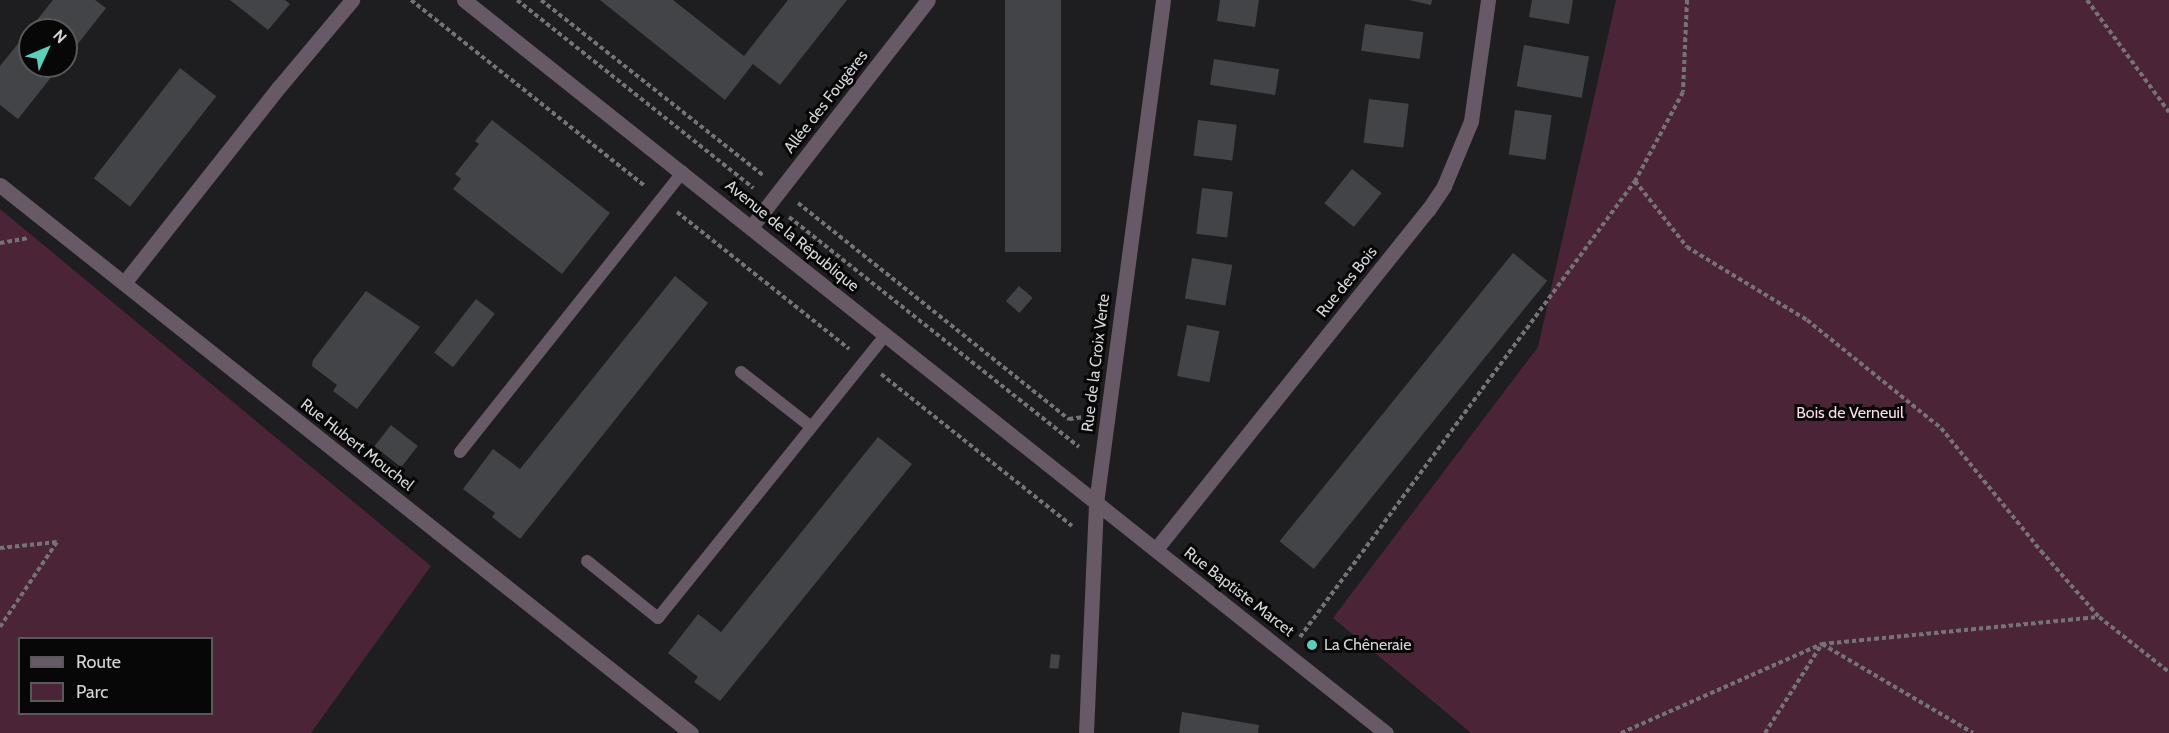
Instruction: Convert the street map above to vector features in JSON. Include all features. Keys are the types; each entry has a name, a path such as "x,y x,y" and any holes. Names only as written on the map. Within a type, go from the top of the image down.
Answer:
{"street":[{"path":"124,283 279,87 352,0"},
{"name":"Avenue de la République","path":"464,0 752,226 1096,503"},
{"name":"Allée des Fougères","path":"752,226 928,0"},
{"name":"Rue de la Croix Verte","path":"1086,733 1096,503 1163,0"},
{"name":"Rue des Bois","path":"1156,549 1428,210 1444,186 1471,121 1488,0"},
{"name":"Rue Hubert Mouchel","path":"0,185 691,733"},
{"name":"Rue Baptiste Marcet","path":"1096,503 1386,733"}],"lane":[{"path":"460,452 683,172"},
{"path":"587,561 658,618 886,334"},
{"path":"741,372 810,426"}],"path":[{"path":"411,0 1095,544"},
{"path":"517,0 1069,419 1107,415"},
{"path":"541,0 1102,464"},
{"path":"1288,654 1635,181 1683,92 1687,0"},
{"path":"2087,0 2169,112"},
{"path":"1635,181 1687,246 1806,320 1941,428 2099,617 2169,672"},
{"path":"0,548 57,542 0,627"},
{"path":"1621,733 1822,645 2099,617"},
{"path":"1765,733 1822,645"},
{"path":"1822,645 1973,733"}],"green space":[{"name":"Bois de Verneuil","path":"1616,0 2169,0 2169,733 1471,733 1333,618 1538,347"},
{"path":"0,209 431,566 311,733 0,733"}],"building":[{"path":"53,0 95,0 106,8 78,44 78,18 39,18"},
{"path":"230,0 285,0 290,4 268,30"},
{"path":"600,0 673,0 744,56 788,0 847,0 780,85 753,64 725,100"},
{"path":"1005,0 1061,0 1061,252 1005,252"},
{"path":"1220,0 1259,0 1255,27 1217,21"},
{"path":"1409,0 1432,0 1431,5"},
{"path":"1532,0 1573,0 1569,24 1529,17"},
{"path":"1365,24 1423,32 1420,59 1361,51"},
{"path":"18,44 18,78 50,78 18,119 0,105 0,66"},
{"path":"1524,45 1589,56 1582,98 1517,86"},
{"path":"1214,59 1279,69 1275,95 1210,85"},
{"path":"180,68 216,96 130,207 94,178"},
{"path":"1369,99 1409,104 1403,148 1364,143"},
{"path":"1515,110 1552,115 1545,160 1509,155"},
{"path":"492,120 610,213 562,274 453,189 461,179 455,174 479,144 475,141"},
{"path":"1198,120 1237,125 1232,160 1194,156"},
{"path":"1352,169 1382,193 1354,227 1324,203"},
{"path":"1202,188 1233,192 1227,237 1196,234"},
{"path":"1513,253 1547,281 1314,569 1280,541"},
{"path":"1192,258 1232,265 1225,305 1185,298"},
{"path":"675,276 708,303 520,539 492,517 495,513 463,489 493,449 520,469"},
{"path":"1019,286 1033,298 1019,313 1006,301"},
{"path":"366,291 420,327 357,409 333,391 337,385 312,366 313,360"},
{"path":"476,299 495,314 453,367 434,353"},
{"path":"1187,325 1219,331 1209,382 1177,376"},
{"path":"391,425 418,446 401,467 374,446"},
{"path":"878,437 912,464 720,701 694,682 698,677 668,653 698,614 721,632"},
{"path":"1051,654 1060,655 1058,669 1050,668"},
{"path":"1182,712 1259,725 1258,733 1179,733"}],"place":[{"name":"La Chêneraie","path":"1312,645"}]}
